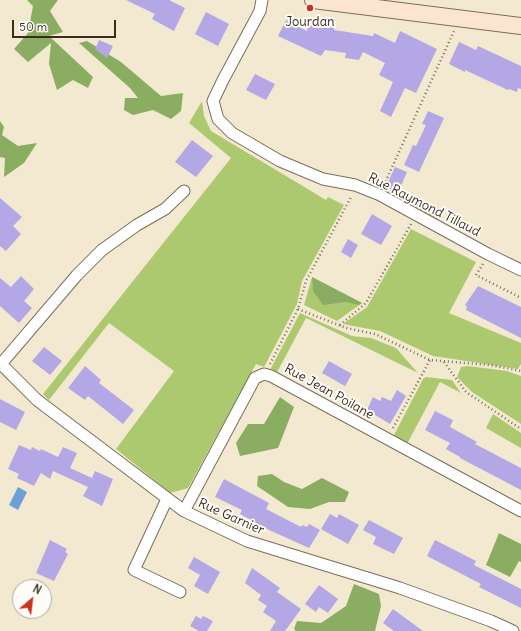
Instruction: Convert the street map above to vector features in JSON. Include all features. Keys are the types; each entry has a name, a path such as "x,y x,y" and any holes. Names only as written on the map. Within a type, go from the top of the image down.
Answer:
{"main road":[{"path":"313,0 460,17 521,26"}],"street":[{"name":"Rue Raymond Tillaud","path":"262,0 260,10 222,80 213,101 218,119 232,133 280,161 323,179 355,185 380,194 486,259 521,270"},
{"path":"0,364 77,275 102,250 138,225 165,209 184,191"},
{"name":"Rue Garnier","path":"0,364 37,400 184,511 247,542 400,588 492,621 513,631"},
{"name":"Rue Jean Poilane","path":"184,511 255,378 264,374 272,376 521,511"},
{"path":"167,499 134,570 180,592"}],"path":[{"path":"380,194 460,17"},
{"path":"264,374 298,309 306,281 347,207 355,185"},
{"path":"339,326 366,303 411,224 418,227"},
{"path":"476,260 486,259"},
{"path":"486,259 476,275 521,298"},
{"path":"298,309 339,326 375,334 430,360 490,365 520,370"},
{"path":"387,439 430,360"},
{"path":"444,362 466,392 521,429"}],"green space":[{"path":"27,0 58,0 50,11 63,32 49,36 93,77 88,88 73,80 57,90 49,64 51,43 28,62 14,49 28,33 33,6"},
{"path":"87,41 121,62 161,96 183,93 181,111 171,119 153,110 133,115 124,110 125,98 138,98 130,88 79,43"},
{"path":"202,101 204,116 211,131 326,200 328,197 344,205 302,281 297,304 264,367 256,364 188,488 170,493 116,449 174,371 109,323 49,400 43,394 231,158 189,123"},
{"path":"0,121 4,127 2,135 18,146 37,143 24,163 4,177 5,158 0,157"},
{"path":"413,201 439,215 436,222 410,209"},
{"path":"411,229 476,262 449,313 521,343 521,364 518,369 433,356 380,331 343,324 367,307"},
{"path":"312,277 362,303 337,321 304,305"},
{"path":"312,277 362,303 359,305 346,302 323,305 313,291"},
{"path":"300,313 352,336 371,338 396,348 418,373 306,318 276,374 270,370"},
{"path":"468,366 507,371 521,376 521,424 472,392 457,377 461,367"},
{"path":"426,377 452,380 461,393 440,382 407,444 393,437 423,379"},
{"path":"280,397 294,407 278,448 240,456 236,443 248,424 264,424"},
{"path":"493,414 521,433 521,448 486,428"},
{"path":"272,474 284,482 302,489 322,478 349,492 345,502 329,502 310,509 288,507 257,486 258,476"},
{"path":"499,533 521,544 521,562 519,561 510,577 486,565"},
{"path":"354,584 379,594 381,606 375,631 296,631 294,629 297,621 321,623 346,606"}],"water":[{"path":"18,487 27,492 18,510 9,505"}],"building":[{"path":"126,0 169,0 185,8 174,31 152,19 155,14"},
{"path":"206,12 229,24 218,46 195,34"},
{"path":"324,18 335,20 334,30 373,36 374,33 395,43 400,31 437,49 416,93 405,88 391,117 380,111 393,82 379,75 385,63 363,52 359,60 345,58 346,53 325,50 321,56 278,36 286,20 307,31 308,25 323,28"},
{"path":"99,40 113,46 107,58 95,49"},
{"path":"459,42 476,50 478,46 521,66 521,89 518,88 517,92 508,90 449,64"},
{"path":"255,74 275,84 266,100 246,90"},
{"path":"428,111 444,118 419,172 404,165 413,145 416,146 426,125 422,124"},
{"path":"192,140 213,156 196,177 175,162"},
{"path":"395,167 407,172 398,193 386,187"},
{"path":"0,198 22,217 13,226 21,234 6,251 0,246"},
{"path":"372,214 392,226 381,245 361,234"},
{"path":"348,239 358,245 351,258 341,252"},
{"path":"21,276 34,289 24,301 32,308 19,323 0,306 0,278 11,287"},
{"path":"478,286 521,307 521,338 466,310 467,307 465,305"},
{"path":"44,347 62,361 50,375 32,361"},
{"path":"329,361 352,374 345,386 322,373"},
{"path":"85,366 101,380 99,383 134,410 123,424 88,396 85,400 68,388"},
{"path":"397,390 406,396 390,424 367,410 373,397 380,401 382,397 391,401"},
{"path":"0,399 25,412 16,430 0,422"},
{"path":"435,411 453,420 450,427 477,442 475,444 521,468 521,490 460,458 446,449 450,443 425,430"},
{"path":"19,445 31,450 32,447 40,451 41,449 58,457 63,447 77,453 70,468 92,478 95,471 113,479 102,506 83,496 88,487 53,471 50,479 41,473 34,486 17,478 19,474 8,469"},
{"path":"224,479 269,503 266,509 301,527 302,525 307,527 309,524 320,530 309,548 269,530 240,514 242,510 215,497"},
{"path":"330,514 337,518 339,514 359,525 348,544 321,529"},
{"path":"369,520 403,538 394,554 373,544 376,537 363,530"},
{"path":"50,540 67,549 65,552 68,554 54,581 36,573"},
{"path":"435,540 476,561 474,565 521,589 521,608 479,587 481,584 427,556"},
{"path":"194,557 220,572 208,594 194,586 200,575 188,568"},
{"path":"252,568 280,588 277,592 301,609 285,631 270,631 276,621 263,612 267,606 258,600 261,595 245,583"},
{"path":"319,585 338,599 328,613 319,607 316,612 305,604"},
{"path":"393,609 423,631 394,631 383,623"},
{"path":"196,616 201,619 203,616 213,621 207,631 199,631 190,626"}],"place":[{"name":"Jourdan","path":"310,8"}]}
